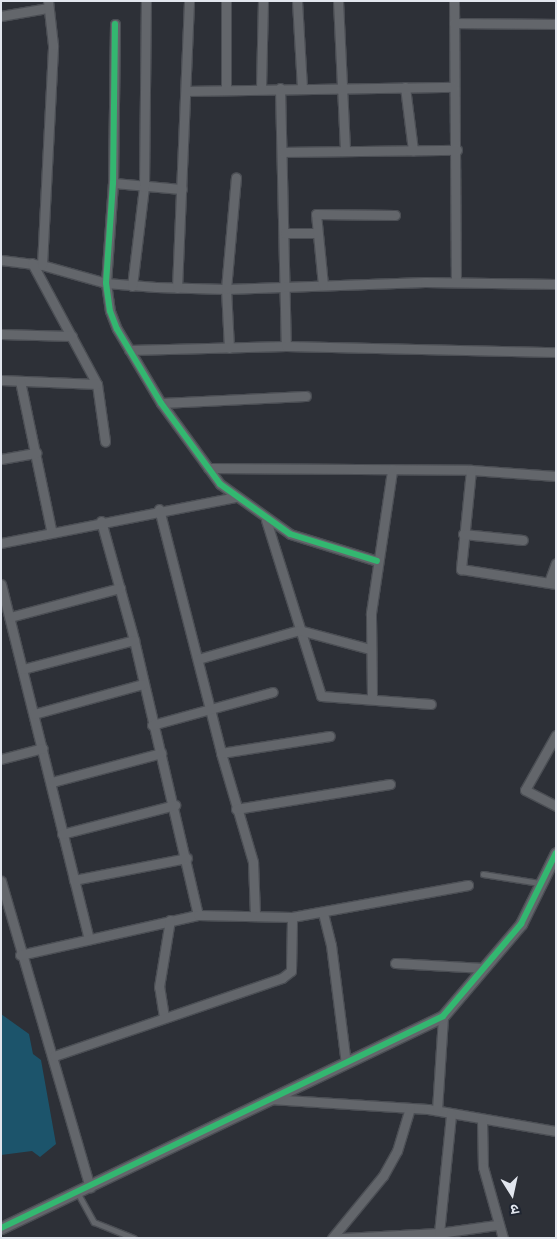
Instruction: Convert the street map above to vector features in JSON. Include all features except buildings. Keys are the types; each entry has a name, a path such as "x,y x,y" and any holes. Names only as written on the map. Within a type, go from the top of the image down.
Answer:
{"street":[{"path":"132,286 144,187 146,1"},
{"path":"177,288 188,91 189,1"},
{"path":"226,1 226,89"},
{"path":"262,88 263,1"},
{"path":"297,1 302,88"},
{"path":"338,1 345,150"},
{"path":"454,1 454,87 457,150 456,282"},
{"path":"1,16 48,4 53,62 42,265"},
{"path":"454,23 556,24"},
{"path":"115,24 113,183 106,283 110,311 129,350 161,403 208,468 235,497 266,520 313,543 376,561"},
{"path":"405,87 412,150"},
{"path":"188,91 262,88 454,87"},
{"path":"280,88 285,233 286,346"},
{"path":"283,152 457,150"},
{"path":"228,348 226,289 236,177"},
{"path":"113,183 182,189"},
{"path":"323,285 317,232 317,213 395,215"},
{"path":"285,233 317,232"},
{"path":"1,260 42,265 106,283 177,288 285,288 323,285 456,282 556,284"},
{"path":"32,263 97,384 104,441"},
{"path":"1,334 72,336"},
{"path":"129,350 286,346 556,352"},
{"path":"1,380 97,384"},
{"path":"20,381 51,530"},
{"path":"161,403 306,396"},
{"path":"1,459 36,453"},
{"path":"208,468 471,470 556,476"},
{"path":"372,698 370,649 376,561 392,470"},
{"path":"471,470 463,534 463,571 552,583 556,563"},
{"path":"1,542 51,530 159,509 235,497"},
{"path":"159,509 221,753 253,862 255,914"},
{"path":"266,520 321,696 372,698 431,704"},
{"path":"101,521 134,640 152,725 175,805 198,915"},
{"path":"463,534 523,540"},
{"path":"1,584 24,669 52,782 62,834 89,939"},
{"path":"10,617 120,588"},
{"path":"198,659 299,630 370,649"},
{"path":"24,669 134,640"},
{"path":"34,714 143,684"},
{"path":"152,725 273,692"},
{"path":"556,735 525,790 556,806"},
{"path":"221,753 330,736"},
{"path":"1,759 43,748"},
{"path":"52,782 160,753"},
{"path":"236,808 390,784"},
{"path":"62,834 175,805"},
{"path":"1,1228 78,1193 443,1016 521,924 556,853"},
{"path":"74,880 187,858"},
{"path":"1,881 20,955 54,1056 90,1187"},
{"path":"20,955 198,915 255,914 292,917 323,913 468,885"},
{"path":"323,913 332,945 346,1063"},
{"path":"54,1056 291,972 292,917"},
{"path":"160,1018 159,987 170,920"},
{"path":"395,963 484,968"},
{"path":"437,1110 443,1016"},
{"path":"270,1099 437,1110 482,1120 556,1131"},
{"path":"332,1238 384,1176 397,1151 410,1108"},
{"path":"439,1233 451,1114"},
{"path":"482,1120 483,1167 496,1225 503,1238"},
{"path":"342,1238 439,1233 496,1225"}],"lane":[{"path":"483,874 541,884"},
{"path":"78,1193 94,1222 134,1238"}],"water":[{"path":"1,1014 29,1034 33,1054 41,1060 56,1144 40,1157 32,1151 1,1155"}],"cycle path":[{"path":"115,24 113,183 106,283 110,311 117,329 161,403 220,484 290,534 377,561"},
{"path":"1,1228 443,1016 521,924 556,853"}]}
